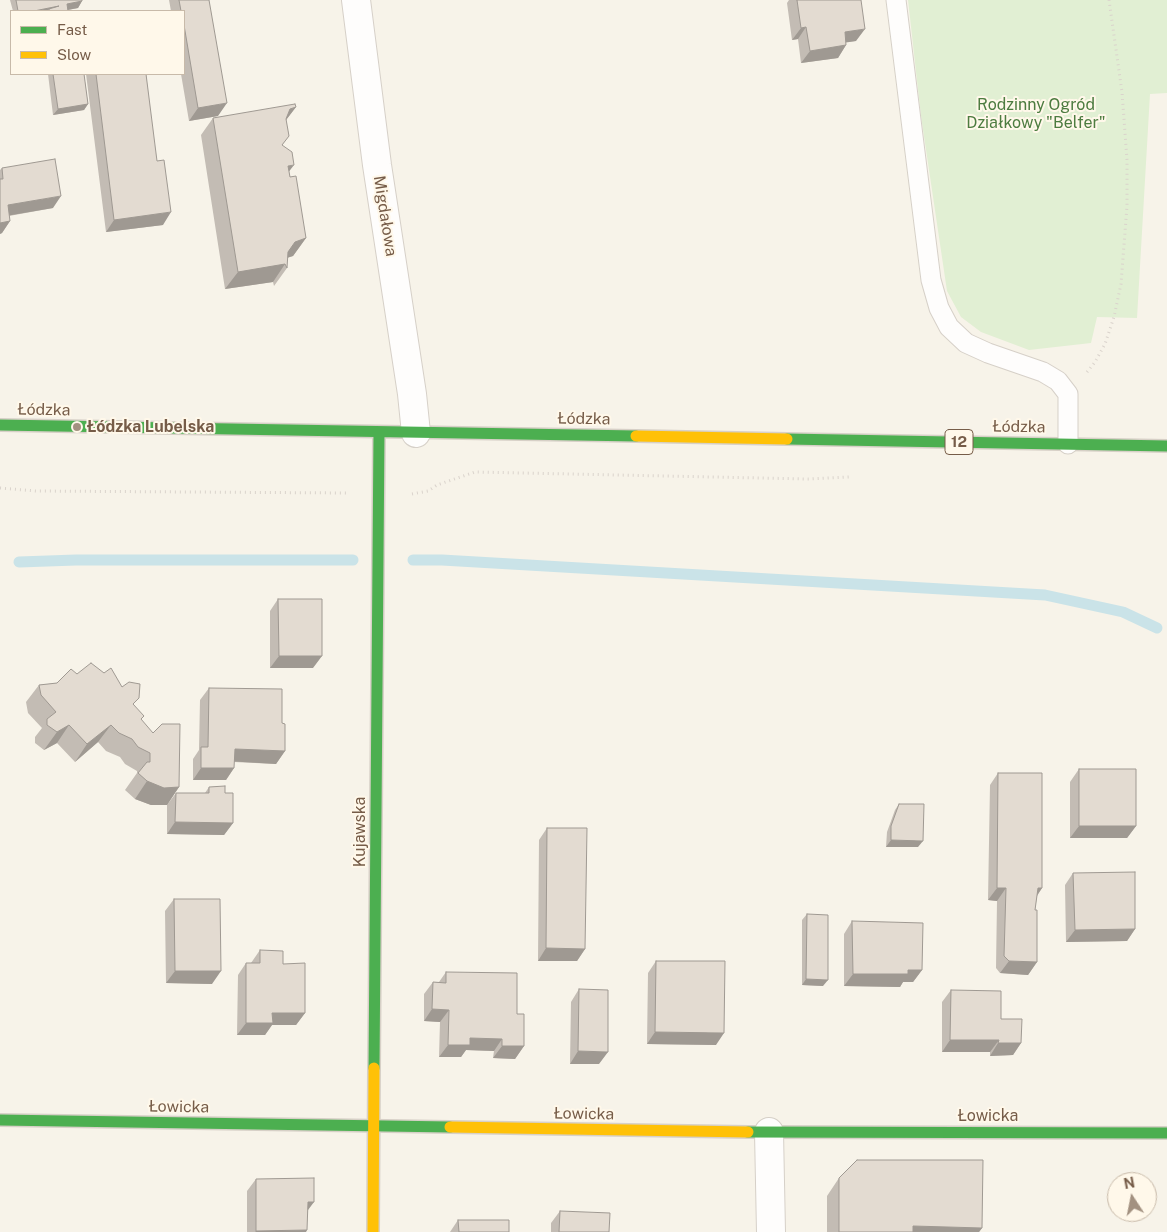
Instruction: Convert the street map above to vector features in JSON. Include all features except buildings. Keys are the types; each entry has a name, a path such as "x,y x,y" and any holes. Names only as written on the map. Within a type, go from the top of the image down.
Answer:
{"street":[{"name":"Migdałowa","path":"356,0 377,165 412,394 416,432"},
{"name":"Łódzka","path":"0,426 1167,446"},
{"name":"Kujawska","path":"373,1232 379,432"},
{"name":"Łowicka","path":"0,1120 769,1132 1167,1133"},
{"path":"769,1132 771,1232"}],"lane":[{"path":"896,0 931,280 939,308 949,327 966,342 988,353 1043,372 1058,380 1068,394 1068,444"}],"path":[{"path":"1068,394 1095,362 1105,344 1114,317 1121,284 1127,206 1127,160 1122,92 1109,0"},
{"path":"0,488 36,492 416,494 475,472 808,479 858,476"}],"green space":[{"name":"Rodzinny Ogród Działkowy \"Belfer\"","path":"908,0 1167,0 1167,93 1150,94 1137,318 1097,317 1091,343 1029,350 981,332 961,317 947,291 921,116"}],"waterway":[{"path":"19,562 76,560 353,560"},
{"path":"413,560 442,560 1045,595 1123,612 1157,628"}],"traffic: fast":[{"path":"0,425 636,436"},
{"path":"374,1068 379,432"},
{"path":"787,439 1167,446"},
{"path":"0,1120 450,1127"},
{"path":"748,1132 1167,1133"}],"traffic: slow":[{"path":"636,436 787,439"},
{"path":"373,1232 374,1068"},
{"path":"450,1127 748,1132"}],"place":[{"name":"Łódzka Lubelska","path":"77,427"}]}
